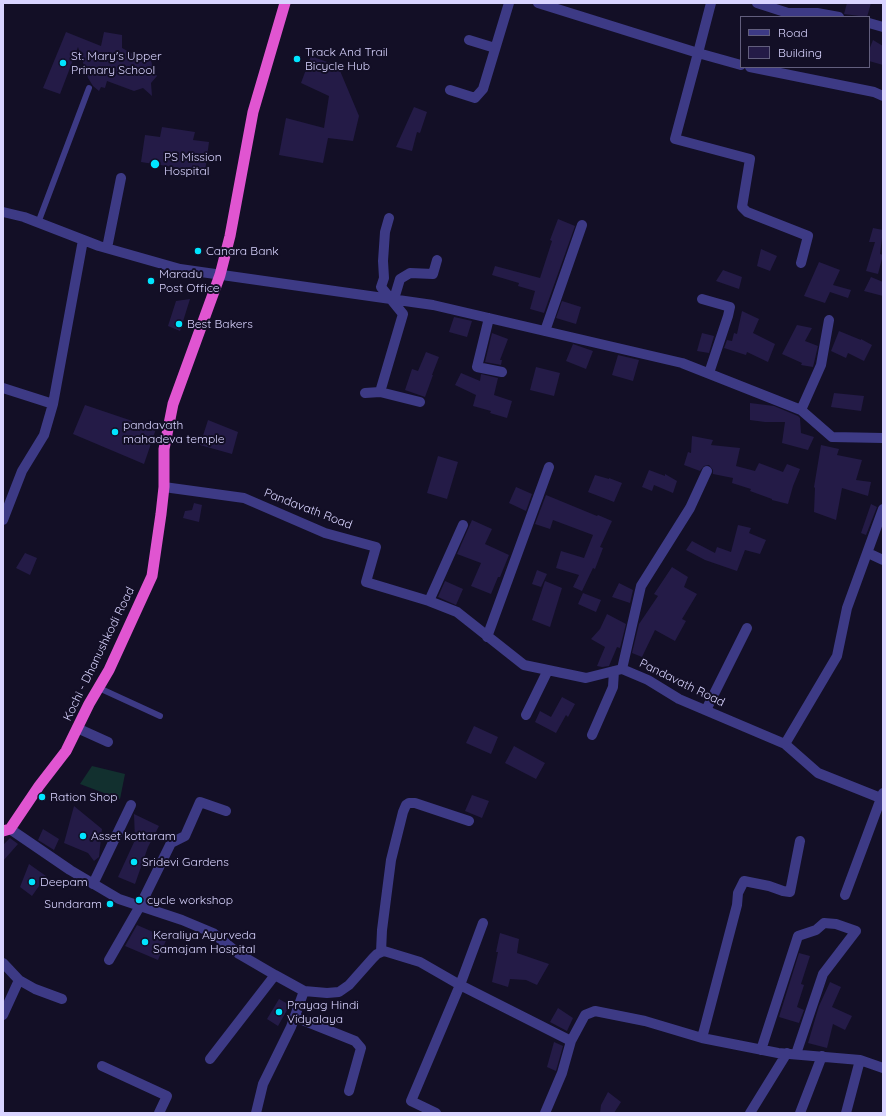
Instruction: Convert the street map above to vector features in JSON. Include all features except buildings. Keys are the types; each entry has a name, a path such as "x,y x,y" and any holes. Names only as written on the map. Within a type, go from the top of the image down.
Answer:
{"highway":[{"name":"Kochi - Dhanushkodi Road","path":"7,830 66,751 109,670 152,576 164,487 164,449 174,404 220,274 230,236 253,112 285,3"}],"street":[{"path":"450,90 475,98 483,89 509,3"},
{"path":"538,3 740,65"},
{"path":"711,3 675,139 750,159 742,207 747,212 808,236 801,262"},
{"path":"757,3 788,13 817,13 834,16"},
{"path":"870,23 883,27"},
{"path":"470,40 495,48"},
{"path":"755,68 874,92 883,96"},
{"path":"107,248 121,178"},
{"path":"3,212 24,217 99,246 180,269 433,305 682,363 801,410 832,437 883,438"},
{"path":"380,392 403,314 392,298 381,287 384,278 383,261 385,232 389,218"},
{"path":"545,331 582,225"},
{"path":"3,520 22,471 44,435 53,404 83,240"},
{"path":"392,298 400,279 410,273 433,274 437,260"},
{"path":"702,299 730,307 709,373"},
{"path":"489,318 477,367 502,372"},
{"path":"801,410 821,365 829,320"},
{"path":"3,388 53,404"},
{"path":"365,393 380,392 420,402"},
{"path":"487,637 549,467"},
{"path":"592,734 613,687 641,586 690,508 707,471"},
{"name":"Pandavath Road","path":"164,487 244,498 325,532 376,547 366,582 429,601 457,612 524,665 586,678 618,670 648,680 679,699 785,744 818,773 882,797"},
{"path":"785,744 837,656 847,608 883,509"},
{"path":"429,601 463,525"},
{"path":"868,553 883,560"},
{"path":"706,710 747,628"},
{"path":"526,715 548,670"},
{"path":"77,728 108,742"},
{"path":"846,895 882,797"},
{"path":"109,960 140,906 171,843 185,836 200,802 226,810"},
{"path":"381,952 390,860 406,805 409,803 415,803 469,821"},
{"path":"93,884 131,805"},
{"path":"7,830 119,899 182,920 213,933 239,954 304,991 328,993 339,992 349,985 373,958 384,951 420,962 460,985 572,1041"},
{"path":"702,1038 737,905 738,893 744,881 790,892 800,842"},
{"path":"750,1113 791,1054 823,974 856,931 836,924 824,923 816,930 798,936 761,1050"},
{"path":"436,1113 411,1101 460,985 483,924"},
{"path":"3,963 19,980 35,989 62,998"},
{"path":"210,1059 275,975"},
{"path":"3,1015 19,980"},
{"path":"256,1113 263,1084 291,1027 304,991"},
{"path":"545,1113 562,1073 572,1041 585,1015 595,1011 645,1021 702,1038 761,1050 860,1060 883,1068"},
{"path":"295,1017 355,1041 360,1048 349,1091"},
{"path":"800,1113 822,1056"},
{"path":"846,1113 860,1060"},
{"path":"102,1066 167,1096 159,1113"}],"lane":[{"path":"38,223 89,88"},
{"path":"99,688 160,716"}],"green space":[{"path":"92,766 125,774 120,799 80,784"}],"place":[{"name":"Track And Trail Bicycle Hub","path":"297,59"},
{"name":"St. Mary's Upper Primary School","path":"63,63"},
{"name":"PS Mission Hospital","path":"155,164"},
{"name":"Canara Bank","path":"198,251"},
{"name":"Maradu Post Office","path":"151,281"},
{"name":"Best Bakers","path":"179,324"},
{"name":"pandavath mahadeva temple","path":"115,432"},
{"name":"Ration Shop","path":"42,797"},
{"name":"Asset kottaram","path":"83,836"},
{"name":"Sridevi Gardens","path":"134,862"},
{"name":"Deepam","path":"32,882"},
{"name":"cycle workshop","path":"139,900"},
{"name":"Sundaram","path":"110,904"},
{"name":"Keraliya Ayurveda Samajam Hospital","path":"145,942"},
{"name":"Prayag Hindi Vidyalaya","path":"279,1012"}]}
